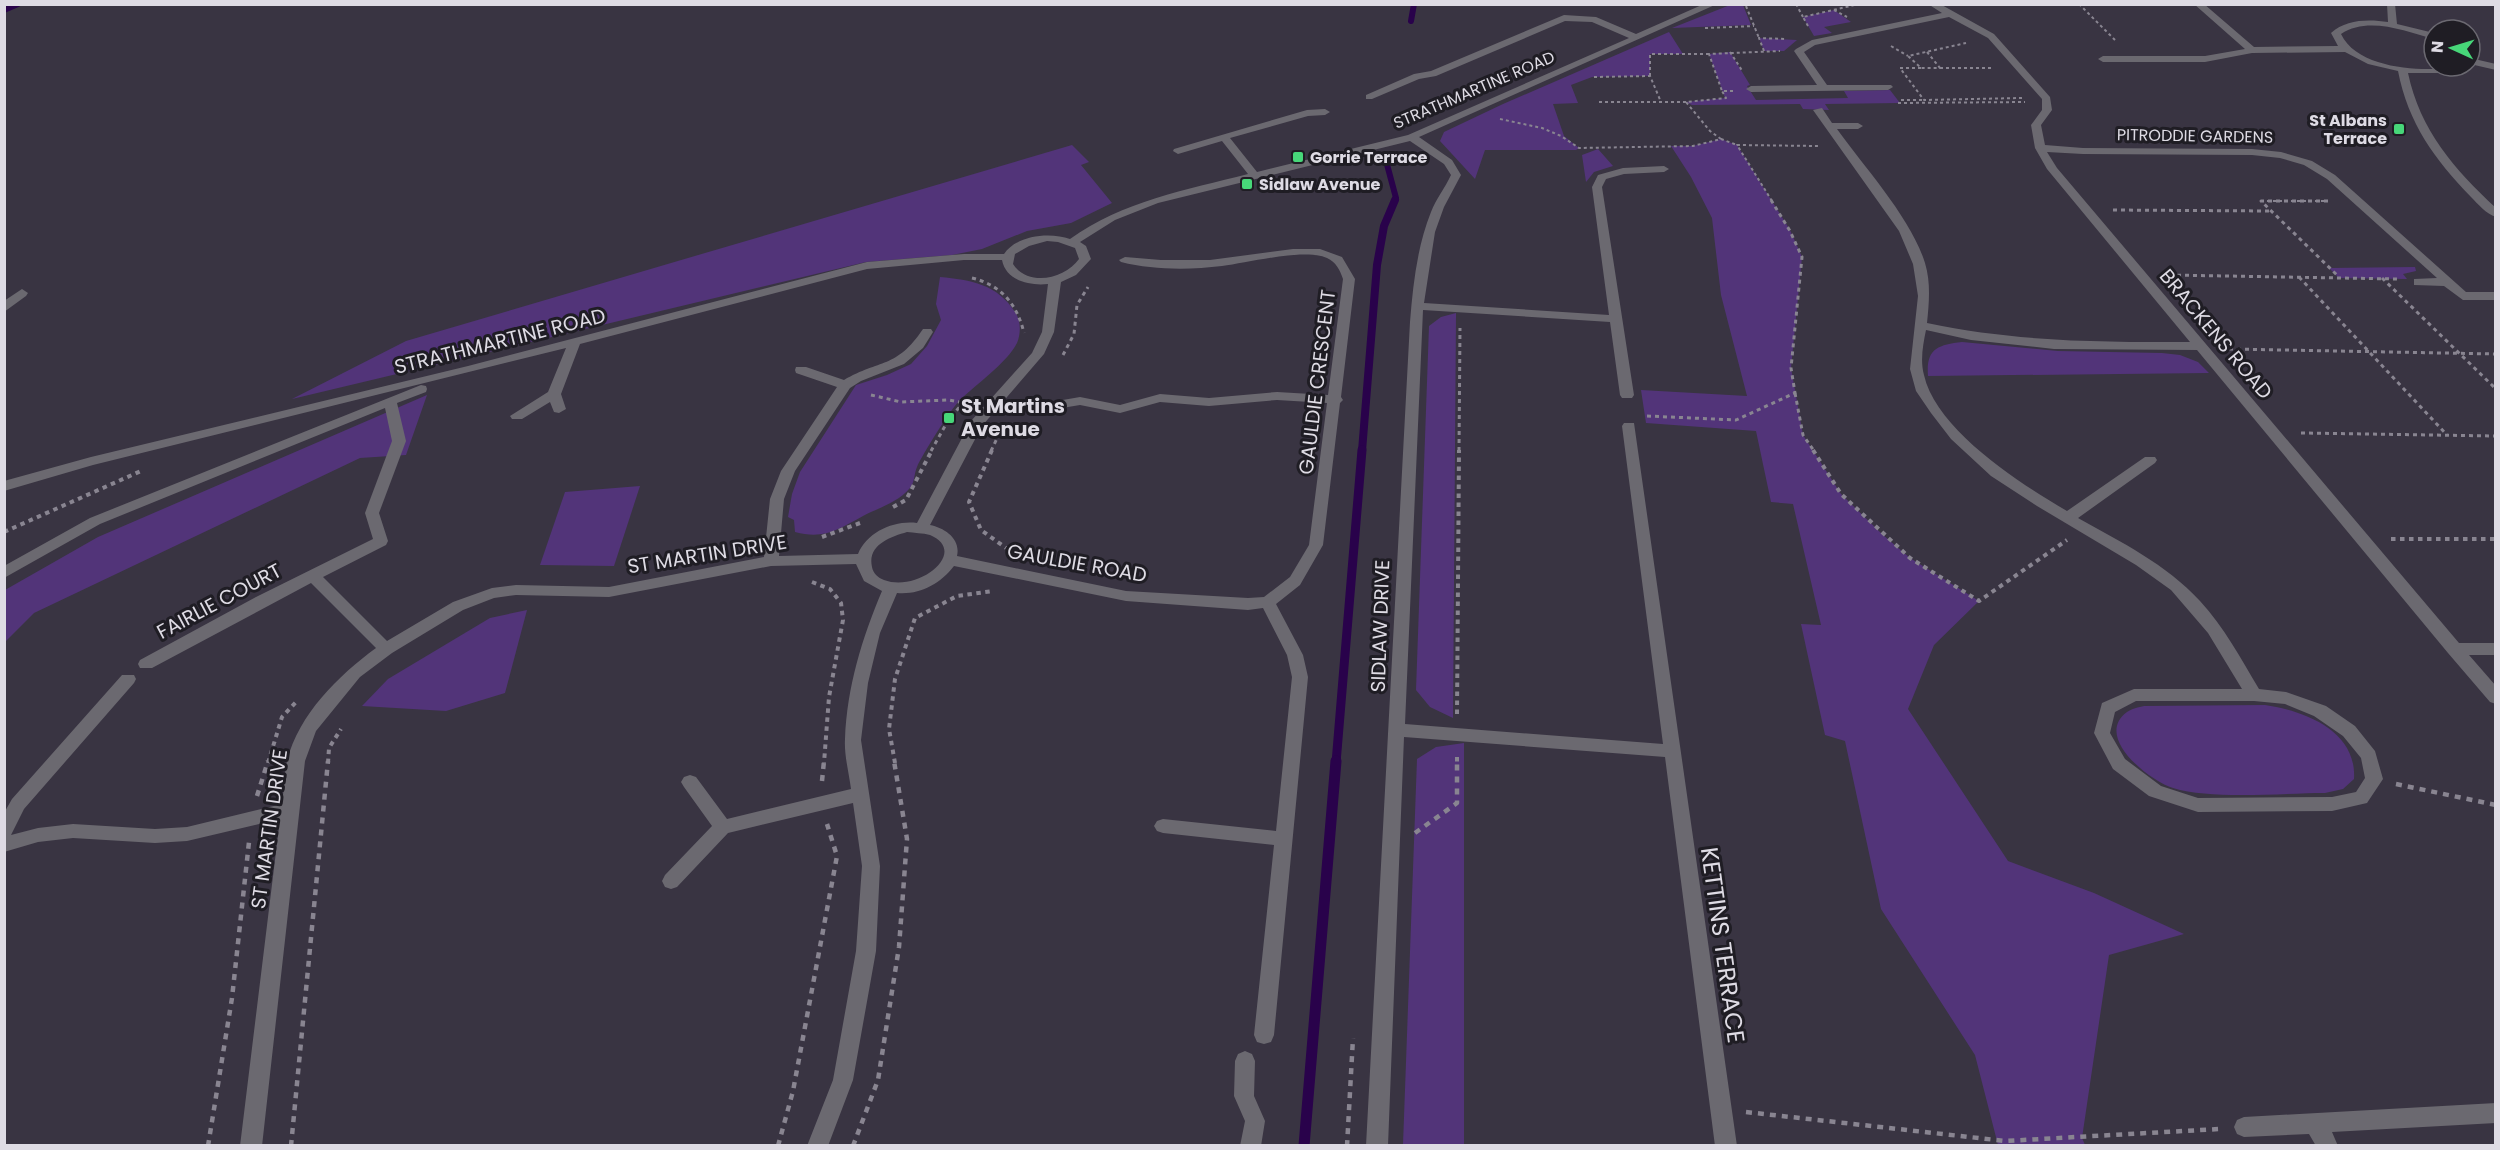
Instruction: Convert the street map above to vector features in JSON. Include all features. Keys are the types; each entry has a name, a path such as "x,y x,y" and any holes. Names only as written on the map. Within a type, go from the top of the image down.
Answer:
{"street":[{"name":"STRATHMARTINE ROAD","path":"1072,242 1097,224 1154,201 1412,137 1713,4"},
{"path":"1932,4 1990,36 2047,99 2047,110 2036,125 2040,148"},
{"path":"2198,4 2252,50"},
{"path":"2391,4 2393,25"},
{"path":"1368,97 1417,76 1433,74 1574,14 1593,19 1638,38"},
{"path":"1824,88 1799,51 1812,43 1949,14"},
{"path":"2422,33 2393,25 2363,24 2342,27 2336,33 2337,40 2345,49 2360,57 2402,69 2422,71"},
{"path":"2103,59 2205,59 2252,50 2345,49"},
{"path":"2402,69 2405,92 2418,123 2434,149 2469,190 2496,214"},
{"path":"1750,89 1888,87"},
{"path":"1818,110 1905,231 1916,256 1924,296 1915,357 1917,376 1926,398 1972,454 2008,482 2150,566 2185,594 2217,634 2254,694"},
{"path":"1178,151 1307,113 1325,112"},
{"path":"1830,126 1858,126"},
{"path":"1224,137 1255,176"},
{"name":"SIDLAW DRIVE","path":"1377,1146 1412,388 1418,306 1430,232 1437,210 1451,189 1456,175 1448,162 1412,137"},
{"name":"PITRODDIE GARDENS","path":"2040,148 2083,151 2252,152 2281,155 2308,163 2331,177 2463,296 2496,296"},
{"name":"BRACKENS ROAD","path":"2040,148 2052,169 2496,698"},
{"path":"1627,395 1597,187 1602,177 1623,171 1664,169"},
{"path":"1047,238 1072,242 1084,252 1085,259 1076,271 1055,279 1042,280 1019,276 1008,264 1008,257 1022,244 1047,238"},
{"name":"GAULDIE CRESCENT","path":"1125,260 1158,265 1218,263 1311,252 1330,255 1344,264 1349,279 1336,400 1316,545 1294,581 1268,602"},
{"name":"STRATHMARTINE ROAD","path":"4,486 91,461 470,369 867,266 964,257 1008,257"},
{"path":"922,527 976,424 1038,354 1048,332 1055,279"},
{"name":"PITRODDIE GARDENS","path":"2418,282 2448,282"},
{"path":"4,308 22,293"},
{"path":"1418,306 1615,318"},
{"path":"1921,325 1971,336 2054,345 2200,346"},
{"path":"771,561 777,499 788,471 845,386 855,378 908,359 927,332"},
{"path":"517,416 554,394 575,342"},
{"path":"4,573 94,521 470,369"},
{"path":"801,370 845,386"},
{"path":"554,394 559,409"},
{"path":"1062,404 1080,401 1120,409 1160,398 1209,402 1277,396 1336,400"},
{"name":"FAIRLIE COURT","path":"146,664 381,541 372,513 399,441 390,401"},
{"name":"KETTINS TERRACE","path":"1635,421 1673,751 1726,1146"},
{"path":"2068,518 2150,460"},
{"path":"907,527 922,527 944,535 952,551 951,560 944,570 921,585 891,588 868,578 863,569 862,559 867,548 885,534 907,527"},
{"name":"ST MARTIN DRIVE","path":"251,1146 296,761 309,728 354,673 386,649 458,606 492,593 516,590 609,592 771,561 862,559"},
{"name":"GAULDIE ROAD","path":"951,560 1126,596 1248,603 1268,602"},
{"name":"FAIRLIE COURT","path":"313,576 386,649"},
{"path":"817,1146 843,1080 866,951 871,866 853,740 860,683 872,633 891,588"},
{"path":"1264,1035 1300,677 1295,655 1268,602"},
{"path":"2454,649 2496,649"},
{"path":"4,832 18,804 128,679"},
{"path":"2254,694 2286,698 2320,711 2349,732 2369,756 2374,779 2361,798 2332,804 2198,805 2154,791 2119,764 2102,733 2108,708 2134,695 2254,694"},
{"path":"1397,730 1673,751"},
{"path":"690,782 723,827"},
{"path":"671,881 723,827 861,794"},
{"path":"4,845 38,835 73,831 155,836 187,834 290,809"},
{"path":"1163,826 1285,839"},
{"path":"1245,1061 1244,1096 1255,1120 1250,1146"},
{"path":"2244,1127 2496,1113"},
{"path":"2314,1123 2328,1146"}],"path":[{"path":"1796,4 1803,17"},
{"path":"1834,10 1859,4"},
{"path":"2079,4 2135,59"},
{"path":"1746,6 1759,38"},
{"path":"1695,28 1754,26"},
{"path":"1921,68 1908,56 1971,42 1987,52 2006,52"},
{"path":"1661,102 1650,76 1650,54 1799,51"},
{"path":"1722,91 1748,92 1750,89 1730,52"},
{"path":"1927,52 1940,68"},
{"path":"1599,102 1686,102 1726,98 1710,54"},
{"path":"2020,68 1900,69 1924,100 2047,99"},
{"path":"1590,76 1650,76"},
{"path":"1889,103 2047,99"},
{"path":"1686,102 1710,131 1721,139 1737,145 1844,146"},
{"path":"1496,118 1523,122 1551,130 1564,136 1579,148 1693,146 1721,139"},
{"path":"1737,145 1790,231 1802,256 1791,368 1795,393 1803,435 1841,494 1910,558 1979,601 2085,528"},
{"path":"2339,278 2261,201 2358,201"},
{"path":"2086,210 2271,211"},
{"path":"2141,275 2382,278 2418,282"},
{"path":"964,277 983,280 1011,299 1018,308 1024,332 1022,340"},
{"path":"2299,277 2447,435"},
{"path":"2382,278 2496,389"},
{"path":"1060,359 1074,334 1077,305 1089,286"},
{"path":"1457,735 1460,309"},
{"path":"2200,346 2228,349 2496,354"},
{"path":"845,386 852,391 902,402 949,400 989,407"},
{"path":"1635,421 1723,422 1736,420 1795,393"},
{"path":"888,510 906,500 957,407 972,397"},
{"path":"853,1146 878,1080 899,947 906,839 889,729 895,679 915,618 957,596 1003,588 1020,560 1016,553 985,537 975,522 969,502 1004,425"},
{"path":"2273,433 2496,436"},
{"path":"4,532 149,467"},
{"path":"813,539 831,536 870,519"},
{"path":"2362,539 2496,539"},
{"path":"778,1146 793,1091 837,856 821,804 829,697 843,620 841,603 830,589 804,579"},
{"path":"208,1146 232,998 252,818 260,780 282,717 303,694"},
{"path":"291,1146 329,748 342,728"},
{"path":"2374,779 2496,805"},
{"path":"1721,1110 2005,1141 2244,1127"}],"shaded area":[{"path":"1730,5 1743,5 1751,25 1672,28"},
{"path":"1834,10 1851,22 1824,27 1832,33 1814,36 1803,17"},
{"path":"1669,32 1683,54 1650,54 1650,76 1592,77 1571,85 1578,103 1553,104 1564,136 1579,148 1576,150 1485,150 1475,179 1440,141 1444,132"},
{"path":"1759,38 1797,40 1784,51 1764,51"},
{"path":"1730,52 1750,85 1747,86 1756,100 1848,98 1844,91 1890,90 1900,103 1825,104 1829,110 1803,109 1800,104 1692,105 1686,102 1725,98 1709,54"},
{"path":"1721,139 1737,145 1790,230 1802,257 1791,368 1803,435 1841,494 1883,535 1910,558 1979,601 1934,645 1908,709 2008,861 2094,893 2184,934 2109,955 2082,1138 2085,1145 1998,1145 1975,1055 1881,909 1845,741 1825,735 1801,624 1821,625 1793,504 1771,502 1756,431 1646,423 1641,390 1747,396 1721,295 1712,218 1691,177 1671,146 1693,146"},
{"path":"1072,145 1089,162 1081,165 1112,203 1071,223 1027,231 982,249 952,255 866,262 292,399 406,341"},
{"path":"1598,149 1613,166 1594,172 1586,182 1582,155"},
{"path":"2415,267 2416,271 2403,274 2407,279 2339,278 2329,268"},
{"path":"940,277 973,282 992,289 1000,295 1018,319 1020,331 1017,343 998,366 955,406 925,453 916,469 912,486 905,493 888,504 831,532 814,535 795,532 794,520 788,517 792,494 800,472 856,385 911,364 927,346 941,320 936,304"},
{"path":"1456,313 1453,718 1430,707 1416,690 1429,326 1441,317"},
{"path":"1962,342 2058,351 2180,355 2198,362 2209,373 1928,376 1929,360 1935,350"},
{"path":"427,395 406,455 360,458 34,613 5,642 5,590 98,537"},
{"path":"640,486 614,566 540,565 565,492"},
{"path":"527,610 505,693 446,711 362,706 388,679 490,618"},
{"path":"2265,705 2296,712 2326,726 2347,748 2353,762 2354,779 2343,789 2325,793 2227,795 2189,792 2173,788 2151,777 2129,757 2117,733 2118,722 2127,712 2144,706"},
{"path":"1464,743 1464,1145 1403,1145 1417,759 1436,747"}],"waterway":[{"path":"4,10 18,4"},
{"path":"1411,21 1414,4"},
{"path":"1385,157 1395,201"},
{"path":"1362,451 1377,265 1384,226 1395,200"},
{"path":"1336,763 1362,450"},
{"path":"1304,1146 1336,761"}],"place":[{"name":"St Albans Terrace","path":"2399,129"},
{"name":"Gorrie Terrace","path":"1298,157"},
{"name":"Sidlaw Avenue","path":"1247,184"},
{"name":"St Martins Avenue","path":"949,418"}]}
